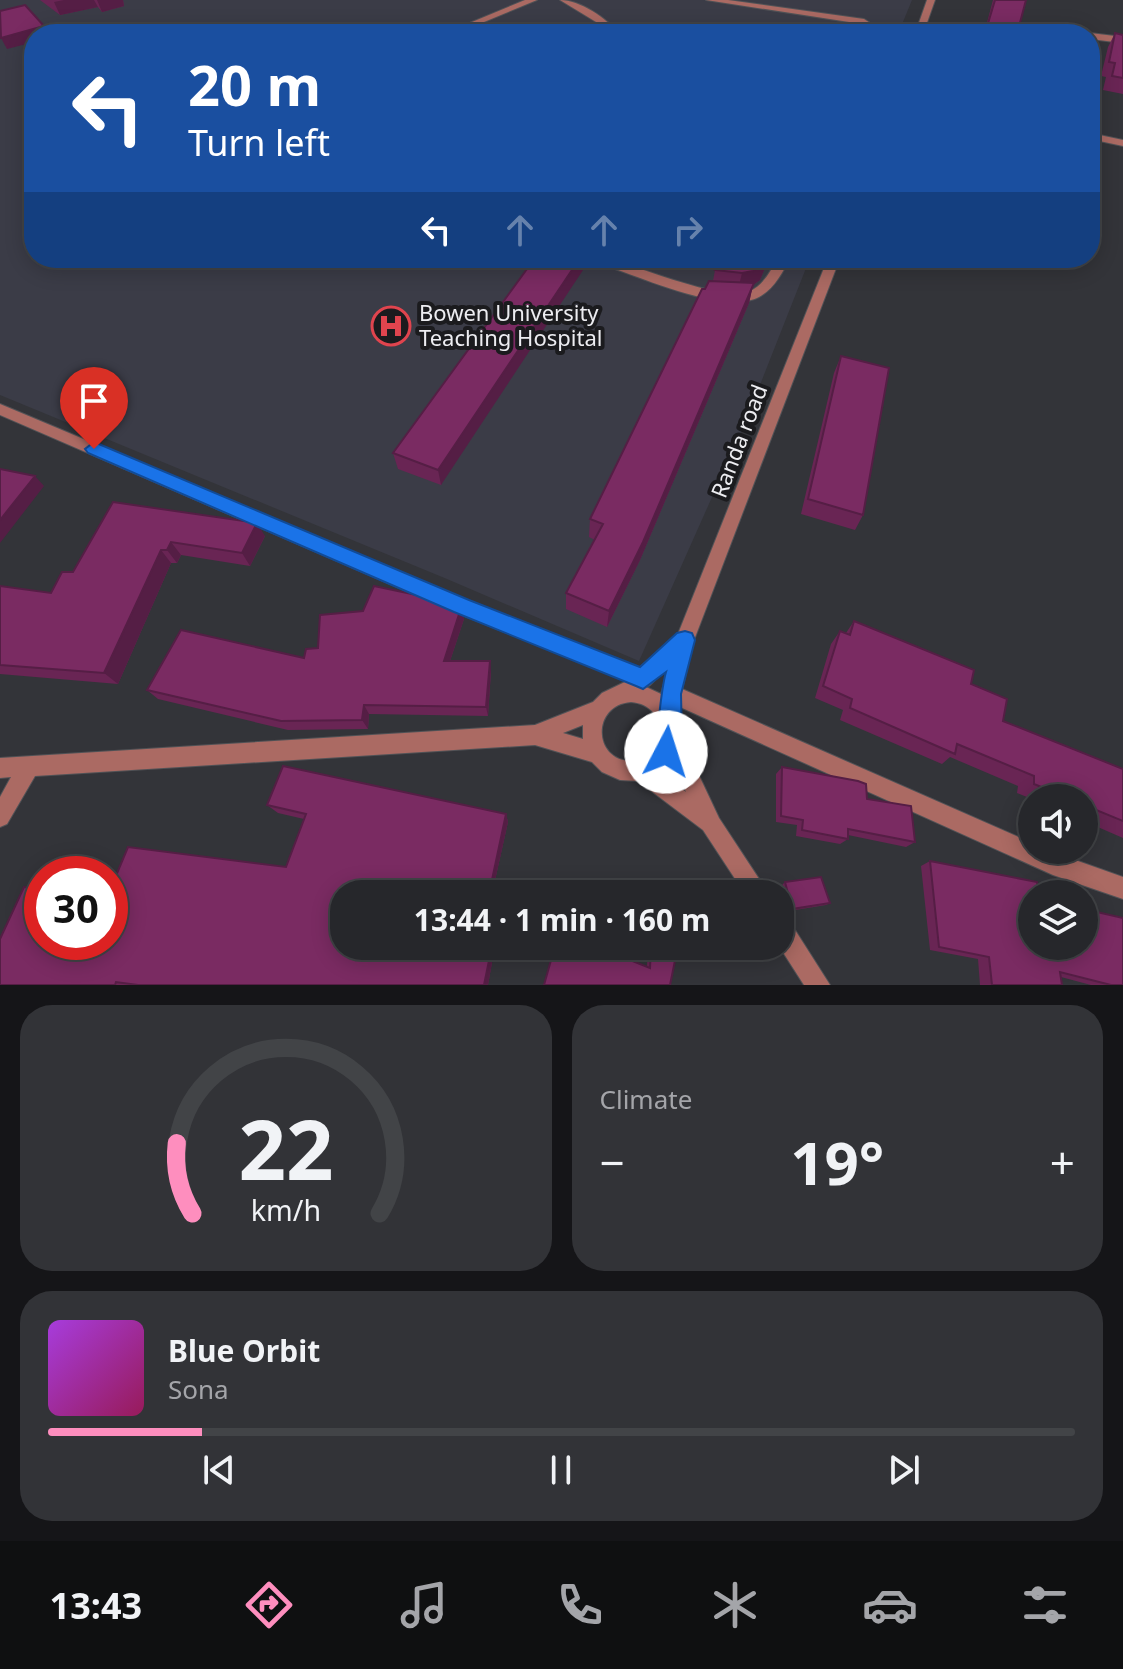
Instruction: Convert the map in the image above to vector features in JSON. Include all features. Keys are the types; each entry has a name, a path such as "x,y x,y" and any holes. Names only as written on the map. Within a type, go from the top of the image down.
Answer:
{"street":[{"path":"472,24 533,0"},
{"path":"564,0 606,24"},
{"path":"710,0 867,24"},
{"path":"923,24 931,0"},
{"path":"1100,37 1123,40"},
{"path":"1100,138 1123,143"},
{"path":"626,268 730,299 751,296 763,289 777,268"},
{"name":"Randa road","path":"670,730 671,694 685,640 830,268"},
{"path":"0,409 447,600 643,679"},
{"path":"0,768 535,735 596,710 613,695 624,692 643,679 685,640"},
{"path":"624,692 651,699 662,709 712,825 749,880"},
{"path":"671,694 1061,867 1123,888"},
{"path":"596,710 591,732 599,754"},
{"path":"535,735 599,754 611,765 626,771 642,771 656,764 666,752 670,730"},
{"path":"0,817 28,768"},
{"path":"642,771 712,825"},
{"path":"794,948 818,985"}],"shaded area":[{"name":"Bowen University Teaching Hospital","path":"0,0 912,0 902,24 24,24 24,268 806,268 745,423 639,661 0,395"}],"building":[{"path":"995,0 1026,0 1020,24 988,24"},
{"path":"25,5 42,24 24,24 24,32 1,38 0,11"},
{"path":"1115,33 1123,35 1123,78 1112,76 1115,63 1109,62"},
{"path":"528,268 573,268 438,470 393,453"},
{"path":"716,268 757,268 742,273"},
{"path":"709,281 754,283 643,542 609,611 566,593 603,524 590,519 702,289"},
{"path":"841,356 889,368 863,515 808,499"},
{"path":"0,469 35,476 0,520"},
{"path":"113,502 257,523 242,553 171,542 167,550 161,550 104,673 0,665 0,586 51,593 62,572 73,572"},
{"path":"374,586 445,601 461,608 444,661 490,661 486,707 364,705 362,720 281,721 147,690 181,630 304,658 306,649 318,648 320,615 363,611"},
{"path":"854,621 974,670 971,684 1007,699 1003,721 1123,769 1123,821 1098,811 1098,784 1034,784 1034,776 957,744 955,754 850,708 852,699 823,686 840,631 850,635"},
{"path":"283,766 506,814 492,880 330,880 330,960 489,960 484,985 138,985 116,982 115,985 0,985 0,939 24,887 24,960 128,960 128,856 124,856 128,847 286,867 306,814 267,805"},
{"path":"782,767 858,781 866,784 867,799 911,806 915,842 848,829 848,839 802,830 803,820 781,816"},
{"path":"930,861 1027,880 1018,880 1018,960 1098,960 1098,912 1123,918 1123,985 1111,985 1060,972 1062,985 992,985 989,957 939,947"},
{"path":"821,877 830,903 794,909 794,881"},
{"path":"551,960 630,960 650,968 650,960 675,960 670,985 544,985"}],"place":[{"name":"Bowen University Teaching Hospital","path":"391,326"}],"route":[{"path":"94,449 461,606 643,679 685,640 671,694 671,738 666,752"}]}
